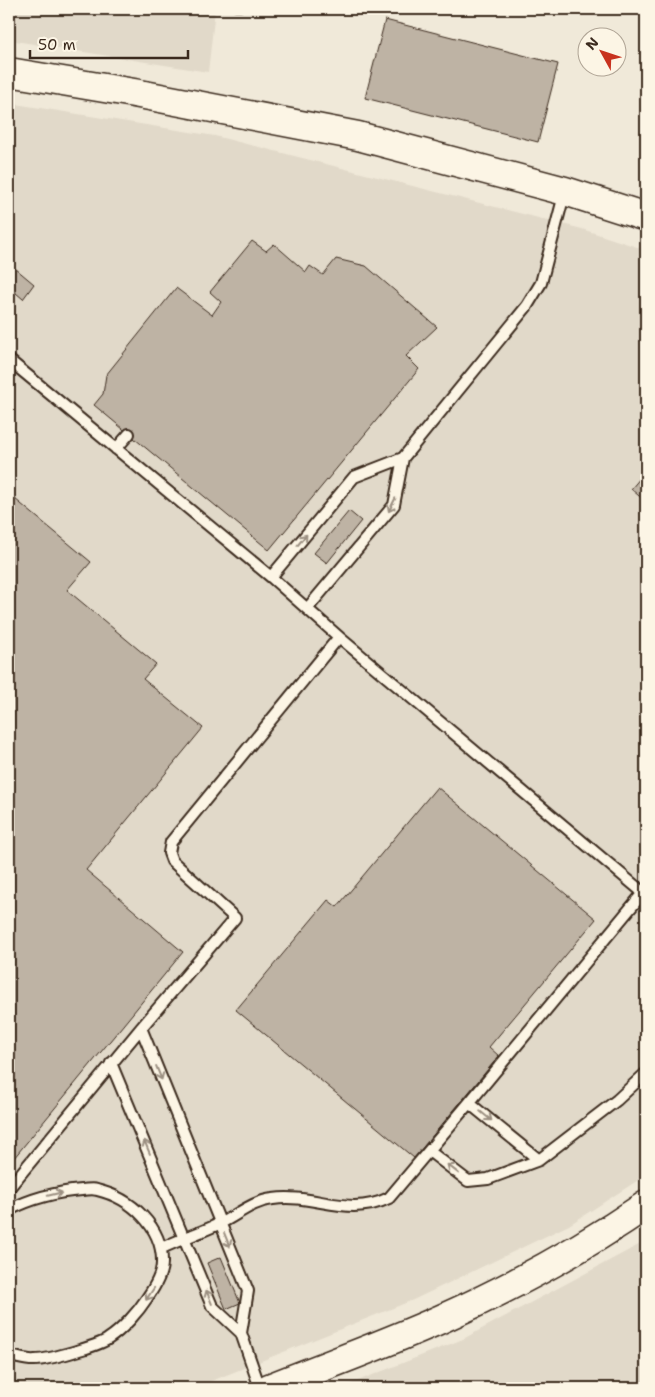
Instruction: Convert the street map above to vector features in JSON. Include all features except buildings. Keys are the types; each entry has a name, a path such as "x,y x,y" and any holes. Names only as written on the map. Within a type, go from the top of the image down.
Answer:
{"street":[{"path":"9,72 134,93 358,136 565,191 646,217"},
{"path":"269,1388 441,1319 533,1274 614,1227 646,1205"}],"lane":[{"path":"307,609 394,505 403,458 527,306 541,283 565,191"},
{"path":"9,360 271,577 339,638 645,894 389,1198 377,1204 362,1207 325,1204 293,1198 273,1199 255,1203 221,1223 162,1248"},
{"path":"116,449 129,434"},
{"path":"271,577 354,477 403,458"},
{"path":"9,1188 111,1063 235,918 172,861 169,853 171,842 339,638"},
{"path":"141,1028 248,1291 241,1333"},
{"path":"111,1063 185,1237 212,1306 241,1333 260,1388"},
{"path":"429,1151 468,1180 488,1180 539,1160 617,1100 646,1073"},
{"path":"470,1103 539,1160"},
{"path":"9,1210 24,1202 63,1192 96,1189 121,1200 137,1210 152,1225 162,1248 162,1266 155,1287 140,1309 107,1340 66,1354 34,1360 9,1356"}],"shaded area":[{"path":"9,9 215,10 208,72 9,40"},
{"path":"9,103 215,136 582,229 646,250 646,1175 569,1225 413,1300 194,1388 9,1388"},
{"path":"646,1241 646,1388 340,1388 463,1339"}]}
